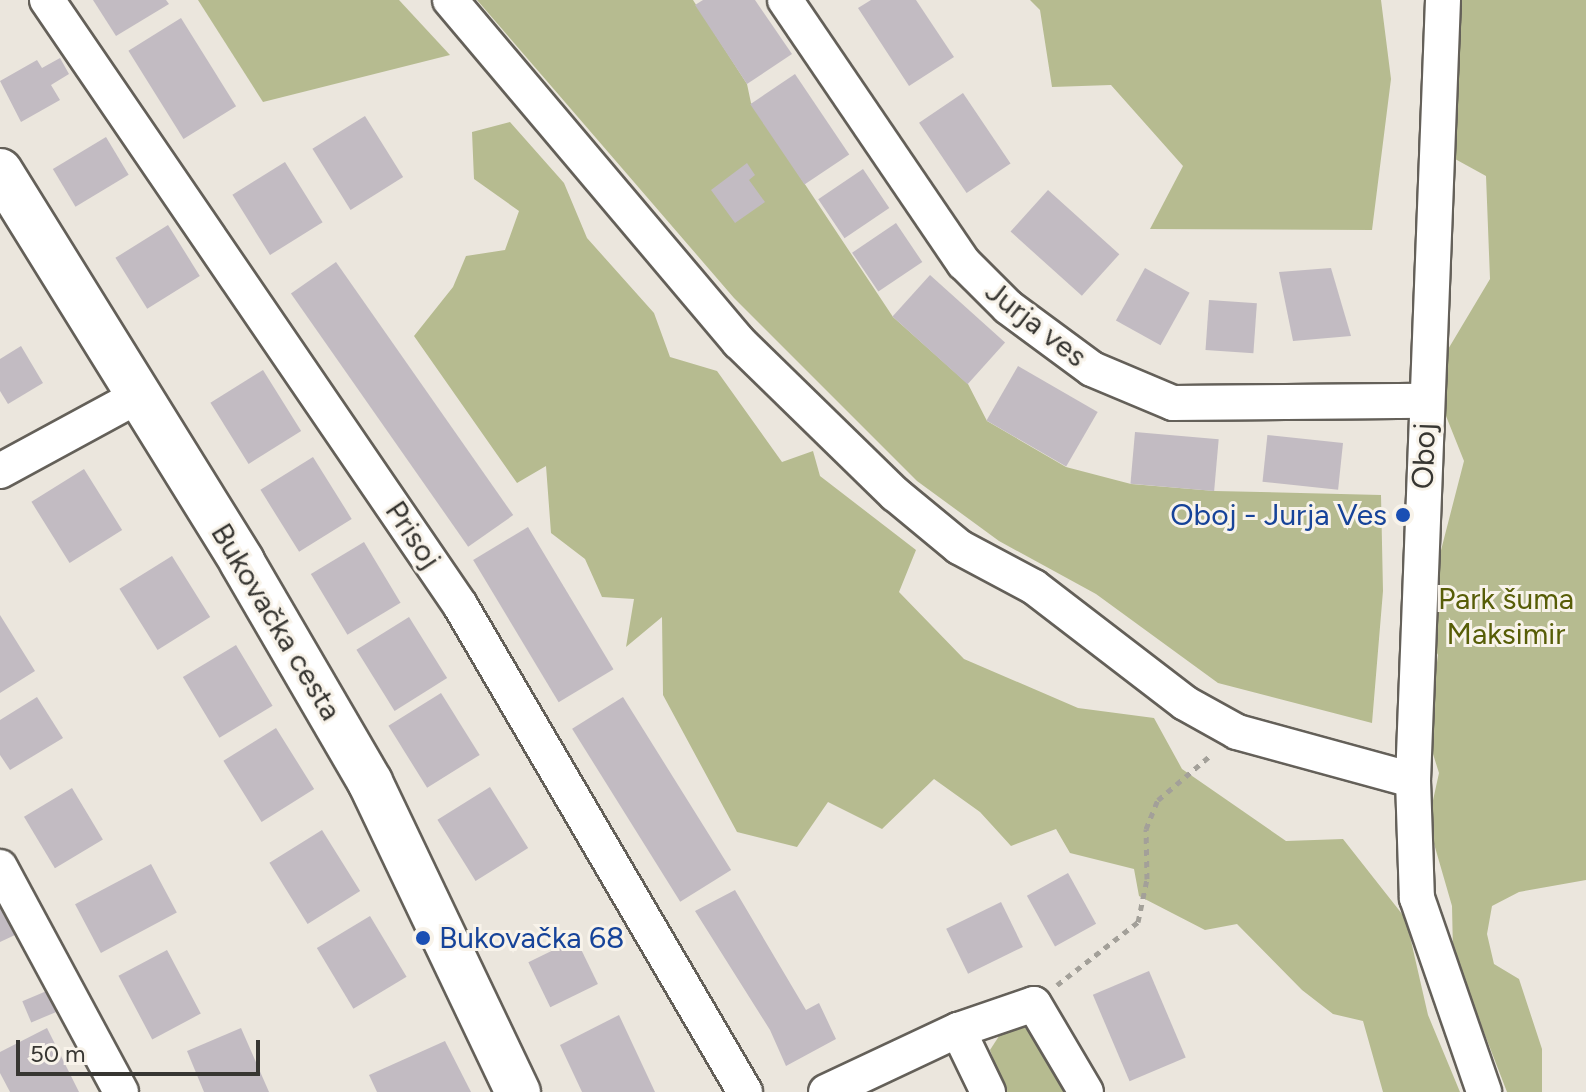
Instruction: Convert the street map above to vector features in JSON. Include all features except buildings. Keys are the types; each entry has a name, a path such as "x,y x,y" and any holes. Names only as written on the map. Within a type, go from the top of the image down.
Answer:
{"main road":[{"name":"Bukovačka cesta","path":"0,171 370,782 518,1092"}],"street":[{"name":"Prisoj","path":"47,0 460,605 745,1092"},
{"path":"450,0 739,342 883,483 959,547 1034,587 1185,703 1237,732 1413,780"},
{"name":"Jurja ves","path":"785,0 964,263 1008,307 1092,369 1173,403 1426,401"},
{"name":"Oboj","path":"1443,0 1413,780 1417,898 1484,1092"},
{"path":"0,471 138,396"},
{"path":"0,867 121,1092"},
{"path":"826,1092 958,1030 1034,1004 1086,1092"},
{"path":"958,1030 988,1092"}],"path":[{"path":"1077,969 1138,922 1147,879 1146,829 1158,800 1237,732"}],"green space":[{"path":"198,0 399,0 450,55 263,102"},
{"path":"477,0 693,0 747,84 751,103 893,317 968,384 987,421 1066,467 1131,484 1215,491 1381,495 1383,591 1372,723 1218,683 1096,594 999,541 917,481 734,298"},
{"path":"1030,0 1381,0 1391,79 1372,230 1150,229 1183,166 1111,85 1052,87 1040,10"},
{"name":"Park šuma Maksimir","path":"1452,0 1586,0 1586,880 1519,892 1492,906 1487,934 1494,964 1519,979 1542,1049 1542,1092 1507,1092 1453,952 1452,906 1428,823 1439,773 1427,735 1438,655 1422,624 1464,461 1444,411 1447,351 1490,279 1486,176 1446,154"},
{"path":"510,122 564,183 587,238 654,313 670,357 717,371 782,462 813,451 820,476 916,550 899,592 964,659 1078,708 1154,718 1182,769 1286,841 1343,839 1406,919 1428,1015 1460,1092 1383,1092 1363,1021 1333,1014 1302,990 1237,924 1205,930 1139,896 1134,869 1070,853 1056,829 1011,846 980,812 934,779 882,829 828,802 797,847 737,832 663,695 662,617 626,647 634,599 602,597 585,559 551,533 546,466 517,483 414,336 453,287 466,256 505,250 519,211 474,179 472,132"},
{"path":"1016,1026 1037,1031 1069,1092 1006,1092 990,1050 1001,1033"}],"place":[{"name":"Oboj - Jurja Ves","path":"1403,515"},
{"name":"Bukovačka 68","path":"423,938"}]}
